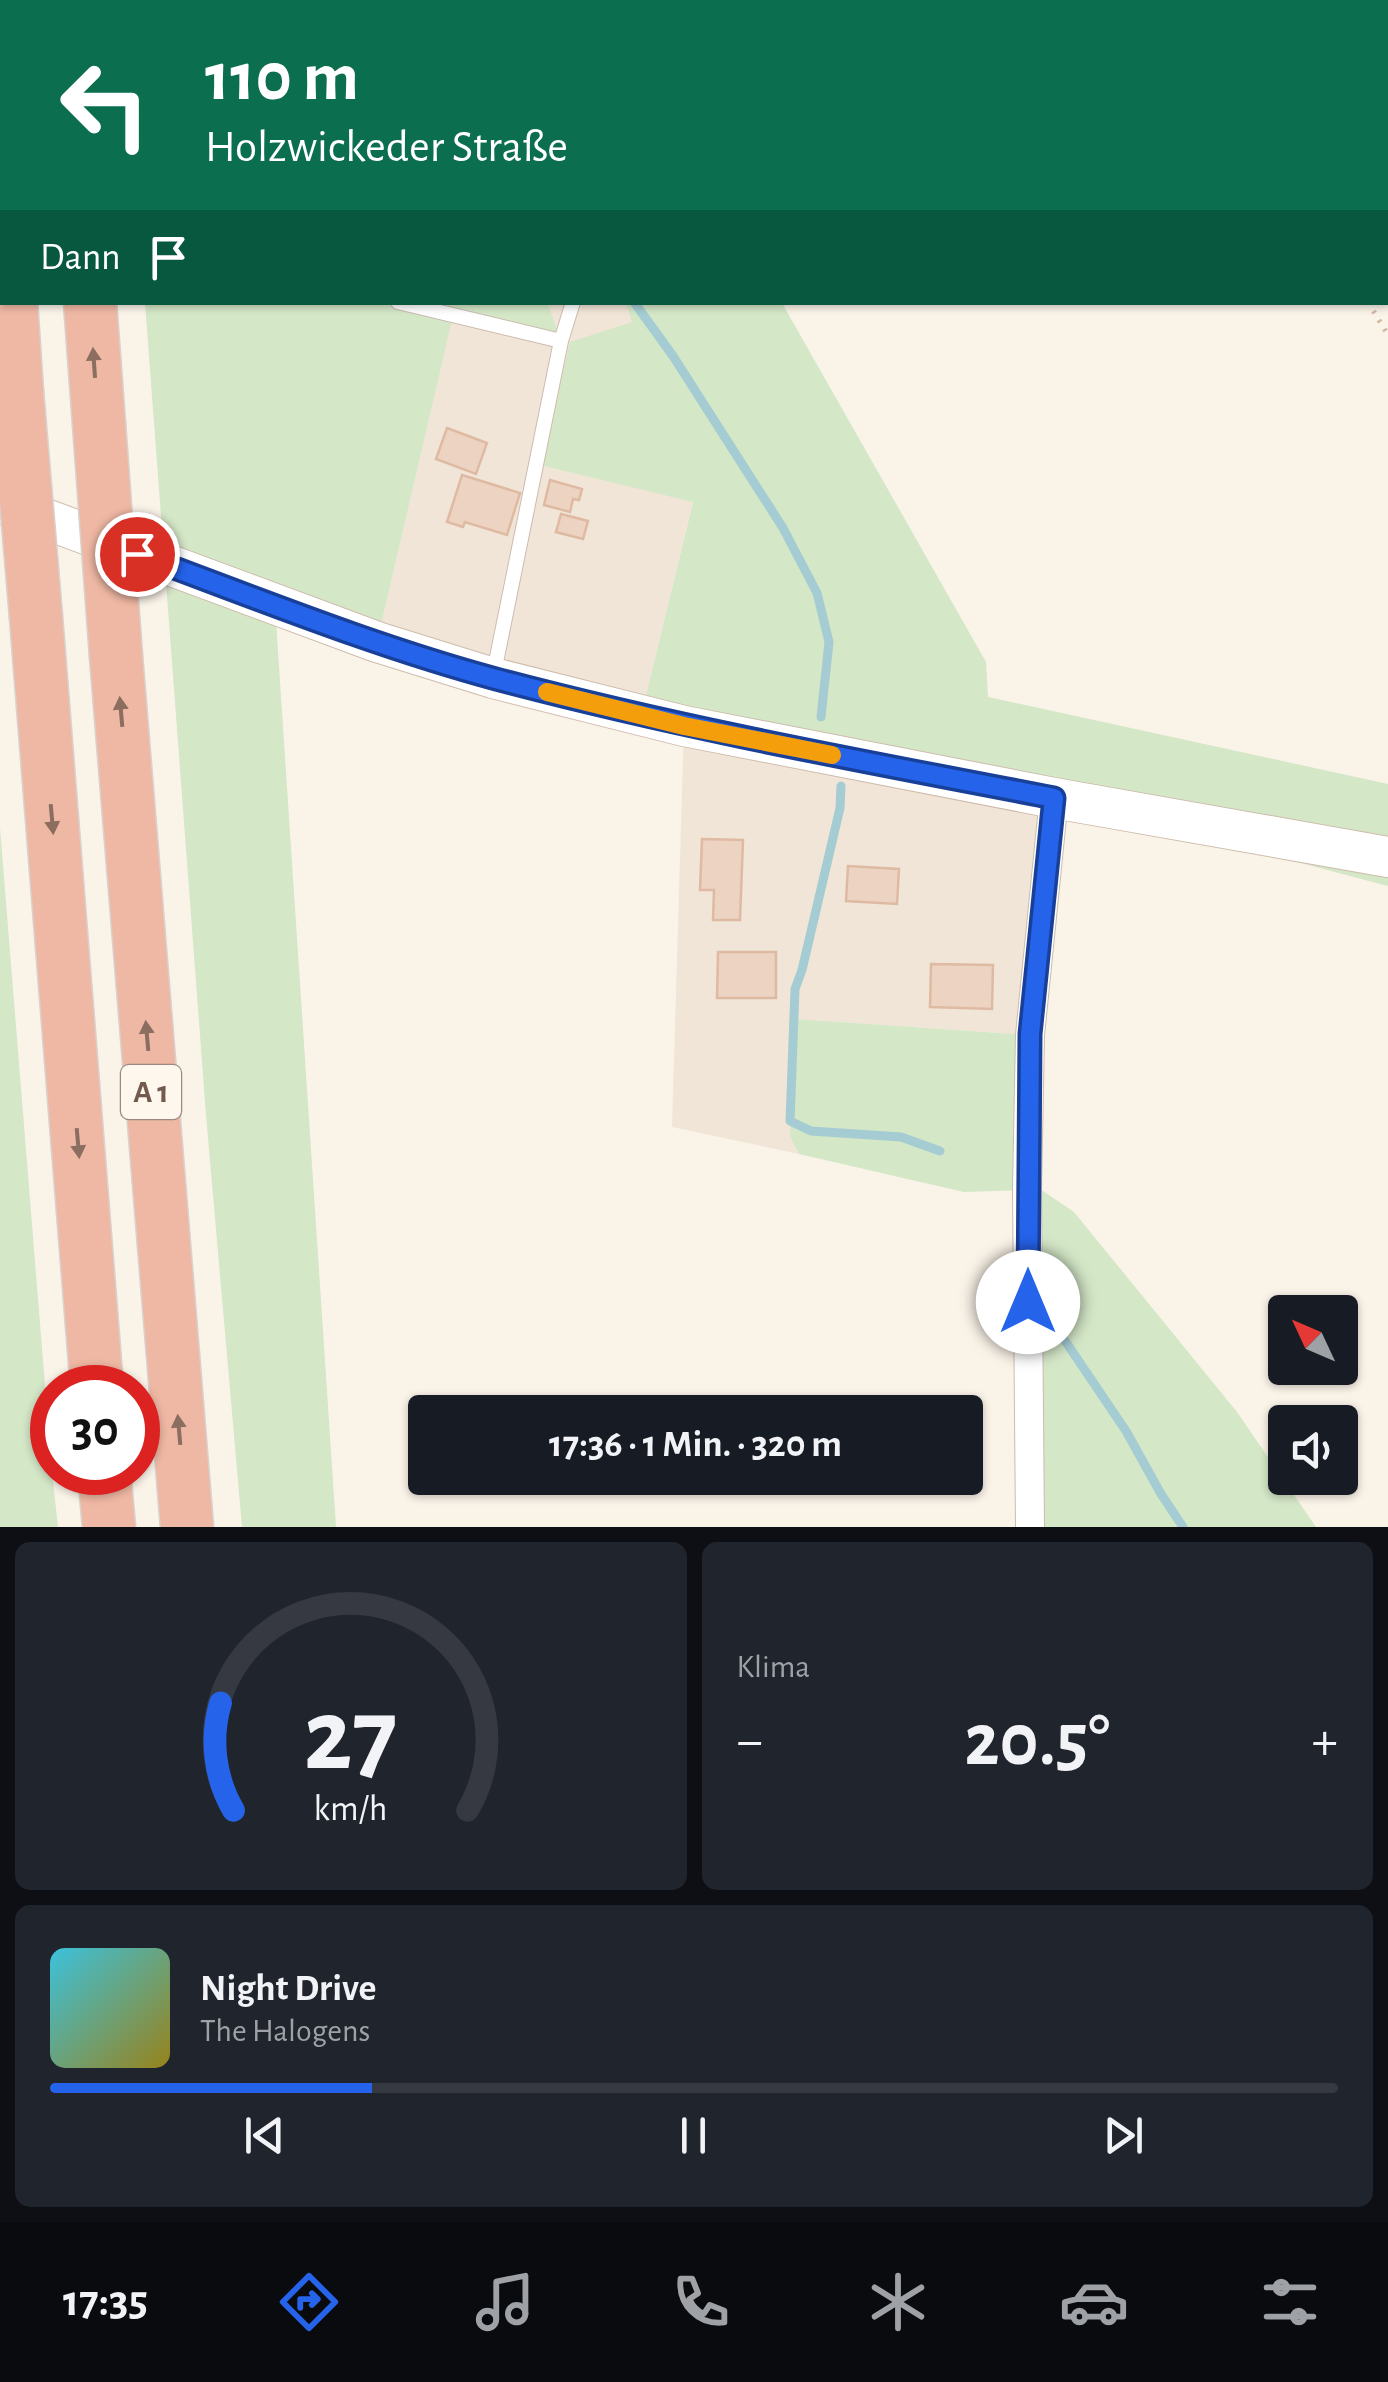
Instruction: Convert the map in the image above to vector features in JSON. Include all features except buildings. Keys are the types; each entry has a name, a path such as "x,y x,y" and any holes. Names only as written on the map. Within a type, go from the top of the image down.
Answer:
{"highway":[{"name":"A 1","path":"11,305 96,1365"},
{"name":"A 1","path":"90,305 187,1527"},
{"path":"106,1495 108,1527"}],"street":[{"path":"0,502 308,618 493,678 684,726 1054,798 1388,857"},
{"path":"1030,1527 1030,1034 1054,798"}],"lane":[{"path":"410,305 561,342"},
{"path":"493,678 561,342 572,305"}],"path":[{"path":"1370,305 1388,335"}],"shaded area":[{"path":"549,305 627,305 633,322 541,465 693,501 641,716 377,642 453,315 561,340"},
{"path":"684,726 1054,798 1030,1035 796,1019 790,1137 799,1154 672,1127"}],"green space":[{"path":"145,305 549,305 561,341 453,316 377,642 275,606 336,1527 242,1527 206,1115"},
{"path":"627,305 783,305 986,662 988,697 1388,784 1388,886 1054,798 641,716 693,502 540,465 570,342 632,322"},
{"path":"0,828 43,1365 30,1365 30,1495 55,1495 58,1527 0,1527"},
{"path":"796,1019 1030,1035 1027,1190 964,1192 799,1154 790,1137"},
{"path":"1027,1190 1043,1191 1074,1212 1237,1412 1268,1457 1268,1495 1294,1495 1316,1527 1030,1527"}],"waterway":[{"path":"636,305 783,528 817,593 829,642 821,717"},
{"path":"841,786 840,808 795,989 790,1121 811,1131 901,1137 940,1151"},
{"path":"1047,1314 1126,1431 1183,1527"}],"slow traffic":[{"path":"547,692 684,726 832,755"}],"route":[{"path":"137,554 377,642 493,678 684,726 1054,798 1030,1034 1028,1302"}]}
